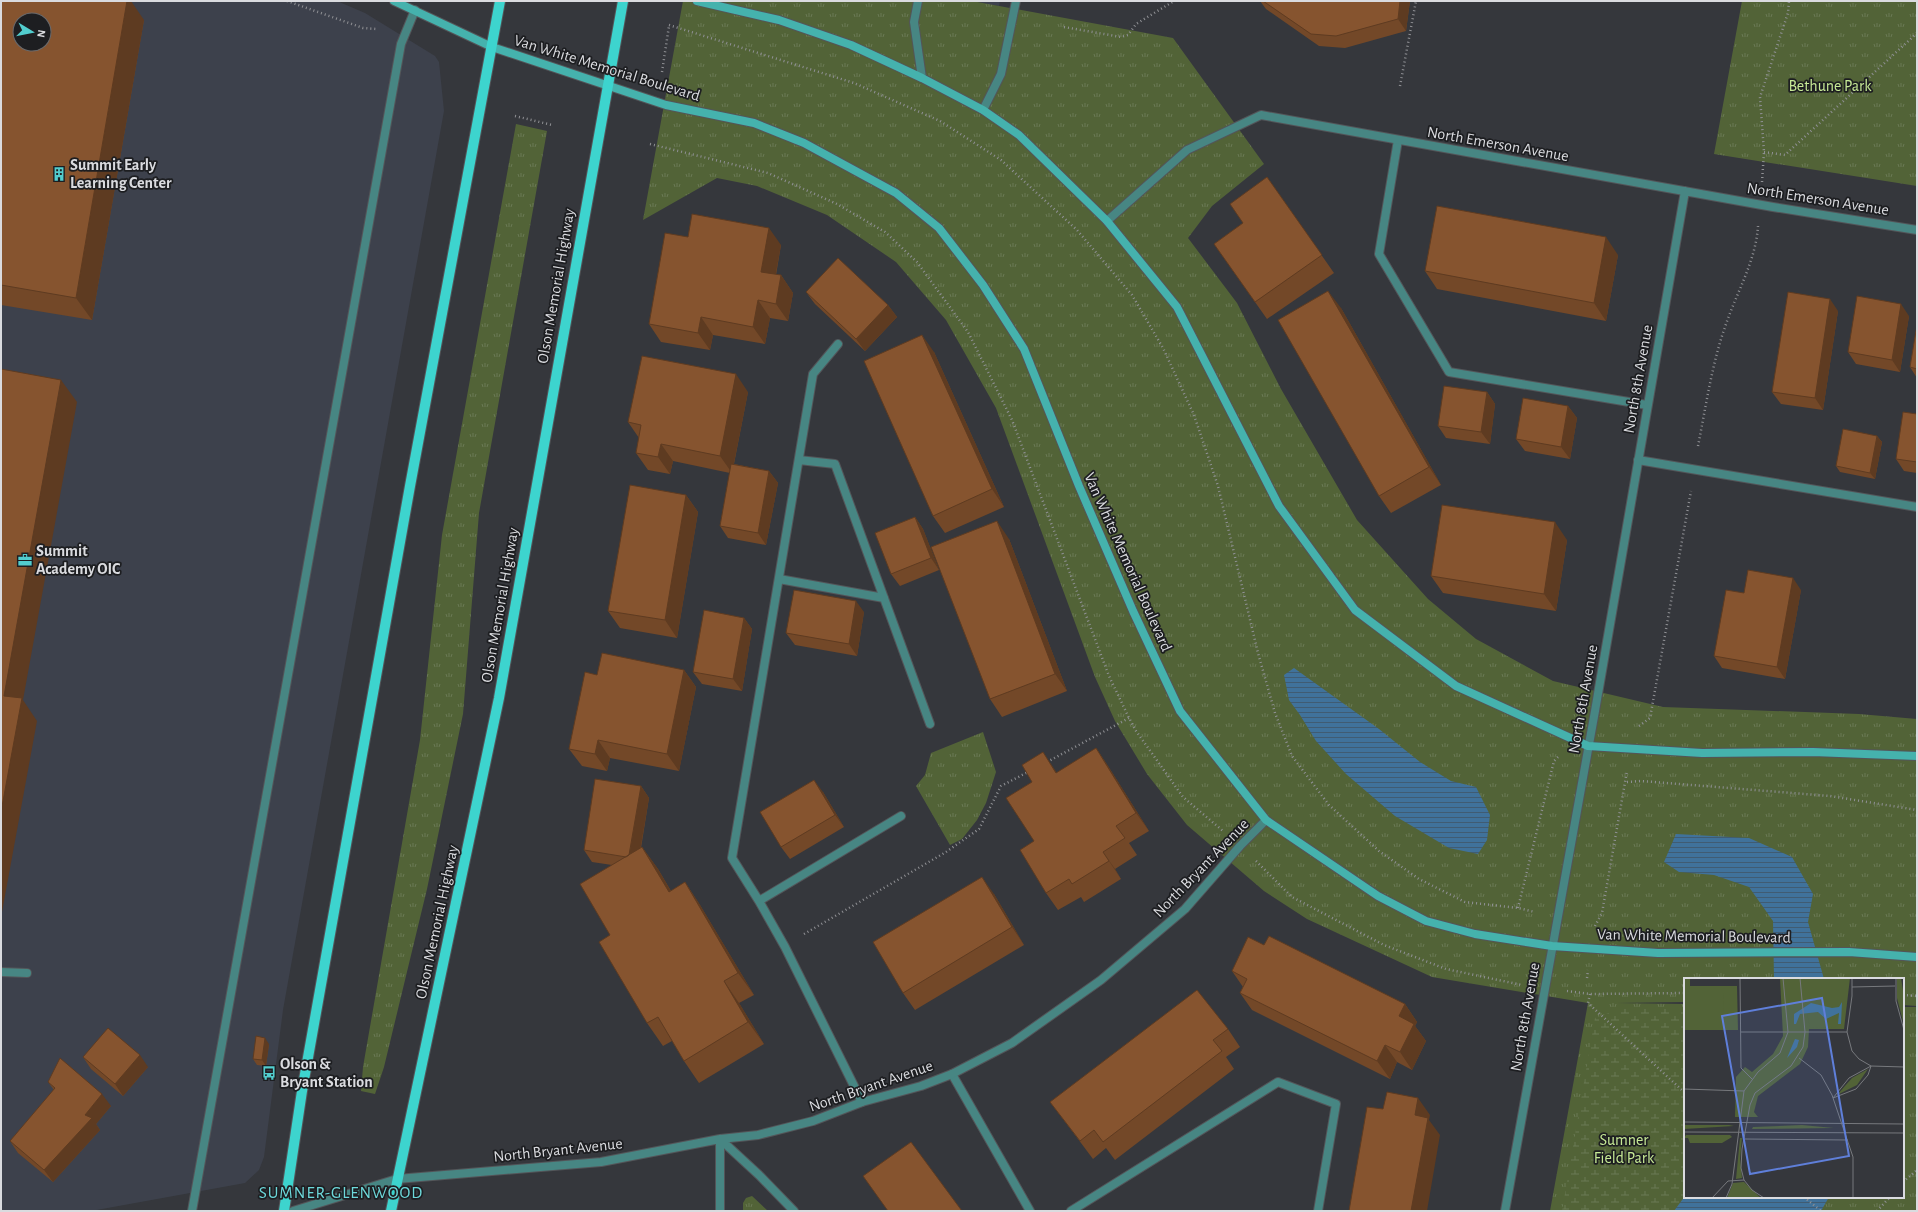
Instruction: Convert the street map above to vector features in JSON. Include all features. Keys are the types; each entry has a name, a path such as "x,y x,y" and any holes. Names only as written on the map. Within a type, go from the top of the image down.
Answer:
{"main road":[{"path":"284,1211 302,1091 408,494 477,116 500,1"},
{"name":"Olson Memorial Highway","path":"391,1211 397,1178 415,1106 499,698 623,1"}],"street":[{"name":"Van White Memorial Boulevard","path":"394,1 492,46 666,104 754,124 804,143 896,193 939,228 983,285 1024,349 1079,486 1133,611 1180,711 1266,820 1378,896 1426,921 1475,934 1552,946 1658,953 1850,952 1917,957"},
{"path":"697,1 779,20 851,45 922,78 983,110 1019,135 1108,221 1177,307 1279,506 1354,610 1456,686 1588,746 1702,753 1813,752 1917,756"},
{"path":"918,1 914,22 922,78"},
{"path":"983,110 1001,74 1016,1"},
{"path":"192,1211 402,44 415,10"},
{"name":"North Emerson Avenue","path":"1108,221 1187,150 1261,116 1685,191 1917,230"},
{"path":"1398,140 1379,254 1449,372 1647,405"},
{"name":"North 8th Avenue","path":"1505,1211 1685,191"},
{"path":"838,344 814,374 732,858 785,947 862,1102"},
{"path":"799,460 835,464 930,724"},
{"path":"1638,460 1917,507"},
{"path":"779,579 884,598"},
{"path":"759,901 901,816"},
{"name":"North Bryant Avenue","path":"293,1211 397,1178 601,1162 720,1139 758,1135 813,1121 862,1102 921,1086 952,1074 1012,1044 1101,980 1185,909 1240,846 1266,820"},
{"path":"1,972 27,973"},
{"path":"952,1074 1030,1211"},
{"path":"1071,1211 1278,1082 1336,1104 1318,1211"},
{"path":"720,1139 720,1211"},
{"path":"720,1139 759,1175 794,1211"}],"path":[{"path":"287,1 363,28 376,29"},
{"path":"1064,27 1121,37 1128,35 1136,24 1174,1"},
{"path":"1400,86 1416,1"},
{"path":"1760,204 1764,152 1760,97 1788,13 1789,1"},
{"path":"662,72 669,25 854,83 940,121 1001,160 1077,230 1132,295 1163,348 1194,416 1218,486 1258,653 1275,713 1292,756 1329,805 1379,850 1419,879 1465,902 1518,908 1535,912"},
{"path":"1764,152 1785,155 1917,33"},
{"path":"515,116 552,125"},
{"path":"650,144 768,173 830,200 885,232 917,262 968,332 1012,420 1109,676 1129,718 1136,731 1183,796 1213,822"},
{"path":"1042,764 1129,718"},
{"path":"1639,726 1650,718"},
{"path":"1518,908 1554,761 1560,755"},
{"path":"785,947 809,931 946,852 979,829 1001,786 1035,768"},
{"path":"1594,927 1602,913 1627,782 1627,772"},
{"path":"1627,782 1641,781 1830,796 1917,810"},
{"path":"1264,869 1292,897 1384,945 1446,969 1504,981"},
{"path":"1684,993 1590,994 1588,1003 1684,1092"},
{"path":"1904,995 1917,996"},
{"path":"1904,1181 1917,1170"},
{"path":"1805,1198 1821,1211"},
{"path":"1877,1211 1889,1198"}],"shaded area":[{"path":"1,1 337,1 365,13 435,56 439,62 444,111 283,1010 264,1157 259,1170 245,1183 91,1211 1,1211"},
{"path":"972,1 1000,1 999,6"}],"green space":[{"path":"683,1 972,1 1173,38 1264,164 1212,206 1188,238 1237,303 1281,389 1357,520 1428,599 1476,639 1553,681 1663,707 1859,714 1917,719 1917,1006 1904,1005 1904,978 1684,978 1684,1002 1617,1003 1684,1004 1684,1198 1904,1198 1904,1007 1917,1007 1917,1211 1550,1211 1588,1003 1432,977 1307,919 1264,891 1187,825 1147,774 1115,721 1095,677 996,408 946,320 896,262 827,215 757,186 717,178 643,220"},
{"name":"Bethune Park","path":"1742,1 1917,1 1917,186 1714,154"},
{"path":"516,124 547,131 479,513 463,714 427,889 384,1067 375,1094 361,1091 363,1067 420,740 442,535"},
{"path":"983,732 996,772 986,803 977,820 962,839 950,845 916,786 925,775 931,753"},
{"name":"Sumner Field Park","path":"1684,1008 1684,1197 1674,1211 1562,1211 1595,1018 1620,1009"},
{"path":"752,1196 768,1211 743,1211 743,1203 746,1198"}],"water":[{"path":"1294,668 1379,729 1420,762 1451,781 1476,787 1490,815 1487,840 1478,854 1449,848 1395,816 1346,774 1316,741 1289,700 1284,675"},
{"path":"1676,834 1749,838 1792,857 1813,894 1808,922 1824,978 1774,978 1773,921 1749,887 1714,875 1679,872 1664,862"},
{"path":"1684,1197 1828,1198 1821,1211 1674,1211"}],"building":[{"name":"Summit Early Learning Center","path":"1,1 127,1 76,298 1,285"},
{"path":"1263,1 1400,1 1398,19 1336,36 1311,34"},
{"path":"1267,177 1322,255 1255,302 1214,244 1243,223 1230,204"},
{"path":"1437,206 1606,237 1594,303 1425,271"},
{"path":"692,214 769,228 761,272 781,275 776,304 758,300 753,327 701,317 698,333 649,324 665,233 688,237"},
{"path":"838,258 888,305 856,339 806,292"},
{"path":"1328,291 1429,467 1379,496 1278,320"},
{"path":"1788,292 1830,299 1815,398 1772,392"},
{"path":"1857,296 1901,304 1892,360 1848,352"},
{"path":"1917,325 1917,369 1910,367"},
{"path":"922,335 992,489 933,516 864,361"},
{"path":"642,356 736,374 720,456 661,444 658,457 636,453 641,425 628,422"},
{"path":"1,369 61,380 4,696 22,698 1,812"},
{"path":"1444,386 1487,392 1481,432 1438,426"},
{"path":"1523,398 1568,406 1561,447 1516,439"},
{"path":"1903,412 1917,414 1917,462 1896,459"},
{"path":"1843,429 1877,436 1870,473 1836,466"},
{"path":"731,464 769,471 758,533 720,526"},
{"path":"630,485 686,495 665,620 608,611"},
{"path":"1442,505 1555,522 1544,594 1431,576"},
{"path":"915,517 931,558 891,574 875,533"},
{"path":"997,521 1055,674 990,699 931,547"},
{"path":"1748,570 1793,578 1777,667 1714,656 1726,590 1744,593"},
{"path":"794,590 856,601 849,644 786,633"},
{"path":"704,610 744,618 733,679 693,672"},
{"path":"602,653 684,670 667,754 598,740 595,754 569,749 585,672 597,675"},
{"path":"1096,748 1136,813 1116,826 1125,838 1103,852 1109,861 1072,884 1069,879 1046,893 1020,850 1034,841 1006,798 1032,782 1022,765 1043,752 1056,773"},
{"path":"595,779 641,786 629,855 626,857 584,850"},
{"path":"814,780 835,815 781,847 760,812"},
{"path":"642,847 669,892 685,882 738,973 724,981 748,1022 684,1061 658,1017 647,1023 599,942 610,935 580,884"},
{"path":"982,877 1012,927 903,993 873,942"},
{"path":"1269,936 1405,1004 1399,1016 1414,1024 1400,1052 1385,1045 1377,1061 1240,993 1247,979 1232,971 1248,937 1264,945"},
{"path":"1197,990 1228,1029 1213,1040 1222,1051 1103,1142 1094,1130 1080,1141 1050,1102"},
{"path":"108,1028 140,1055 115,1084 83,1057"},
{"path":"256,1036 265,1038 262,1060 253,1059"},
{"path":"60,1058 102,1094 85,1115 92,1118 44,1170 10,1141 55,1088 48,1082"},
{"path":"1387,1092 1418,1098 1415,1115 1428,1118 1411,1211 1349,1211 1367,1107 1383,1109"},
{"path":"911,1142 962,1211 888,1211 863,1176"}],"place":[{"name":"Summit Early Learning Center","path":"59,174"},
{"name":"Summit Academy OIC","path":"25,560"},
{"name":"Olson & Bryant Station","path":"269,1073"}],"district":[{"name":"SUMNER-GLENWOOD","path":"341,1192"}]}
